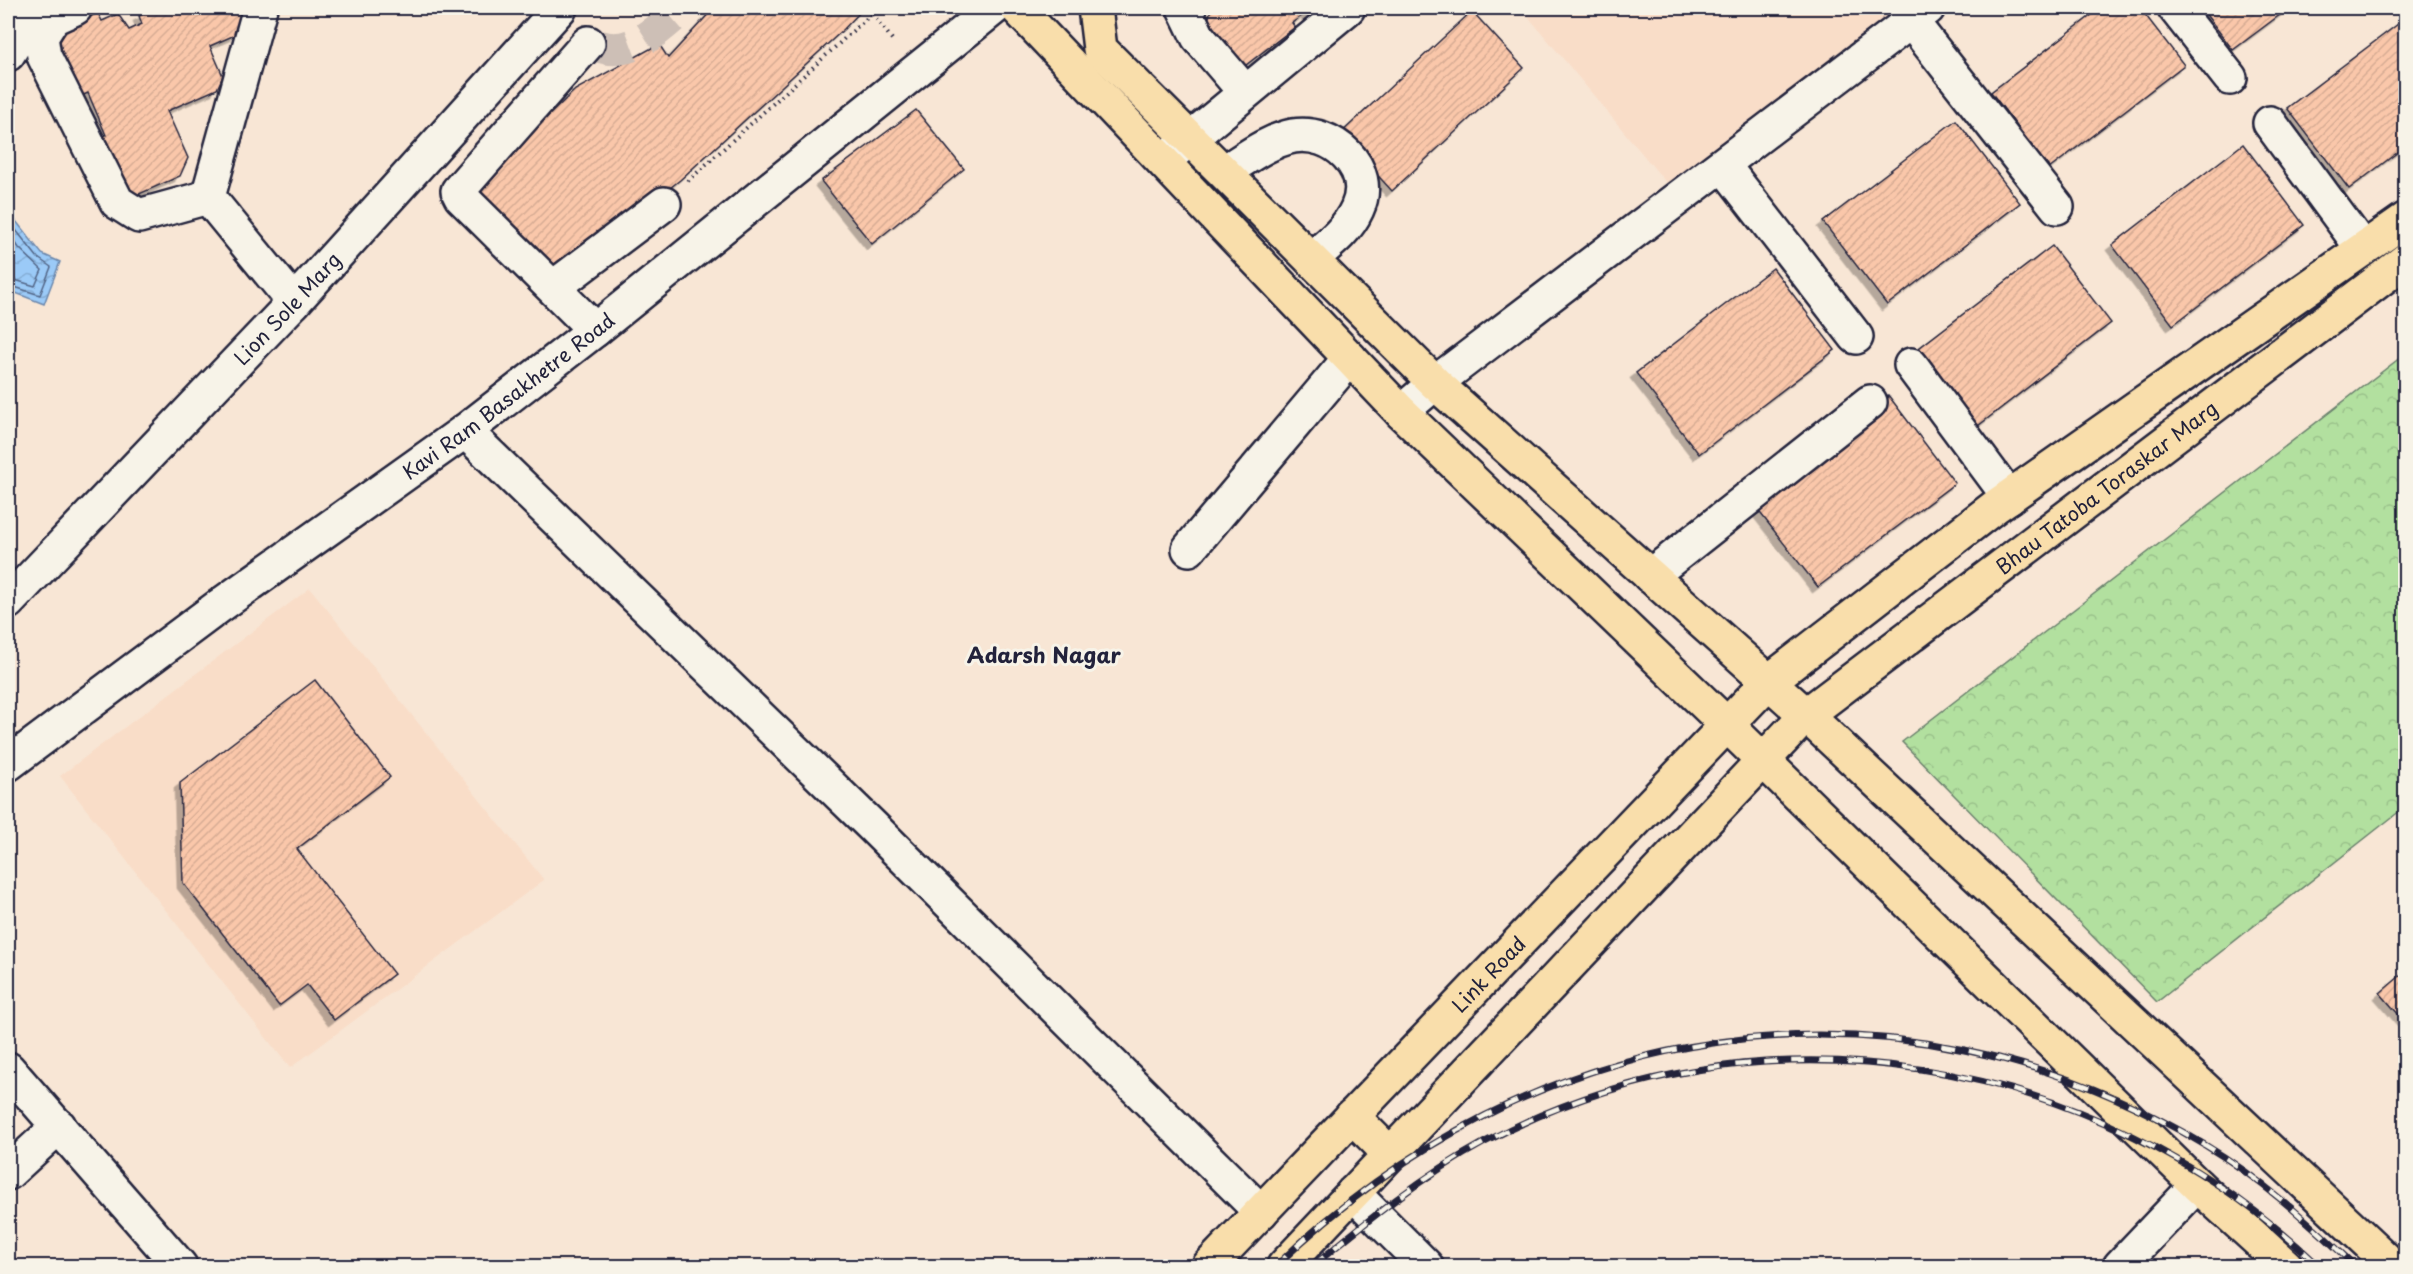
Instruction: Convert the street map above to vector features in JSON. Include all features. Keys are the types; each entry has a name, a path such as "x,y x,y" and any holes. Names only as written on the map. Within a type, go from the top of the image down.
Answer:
{"main road":[{"path":"1017,8 1401,412 1726,724 2198,1185 2286,1266"},
{"path":"1095,8 1100,49 1436,383 1806,715 2393,1266"},
{"path":"2363,249 2406,219"},
{"name":"Link Road","path":"1209,1266 1768,682 2009,497 2363,249"},
{"name":"Bhau Tatoba Toraskar Marg","path":"1806,715 2406,260"},
{"path":"1284,1266 1806,715"},
{"path":"1352,1116 1390,1154"}],"street":[{"path":"8,54 37,8"},
{"path":"75,8 53,18 41,37 44,56 117,202 129,212 139,216 208,197"},
{"path":"208,197 260,8"},
{"name":"Kavi Ram Basakhetre Road","path":"8,764 218,607 465,431 595,330 994,8"},
{"path":"1184,8 1198,37 1245,92"},
{"path":"1163,161 1348,8"},
{"path":"2175,8 2230,78"},
{"path":"555,13 593,45 458,191 461,197 555,287 595,330"},
{"name":"Lion Sole Marg","path":"8,602 294,302 555,13"},
{"path":"1401,412 1920,14 2058,207"},
{"path":"2270,123 2363,249"},
{"path":"1224,172 1276,141 1294,136 1316,135 1339,146 1359,171 1359,207 1348,225 1311,259"},
{"path":"1723,165 1856,337"},
{"path":"208,197 294,302"},
{"path":"555,287 664,204"},
{"path":"1189,549 1350,358"},
{"path":"1911,365 2009,497"},
{"path":"1650,576 1870,402"},
{"path":"465,431 870,824 1261,1212"},
{"path":"8,1068 180,1266"},
{"path":"8,1173 58,1126"},
{"path":"2120,1266 2198,1185"},
{"path":"1353,1193 1426,1266"}],"path":[{"path":"664,204 772,101 878,8"}],"shaded area":[{"path":"1521,8 1905,8 1669,186"},
{"path":"310,588 544,880 290,1068 60,776"}],"green space":[{"path":"2405,354 2405,807 2157,1002 1902,742"}],"water":[{"path":"8,211 42,254 60,262 44,304 8,290"}],"building":[{"path":"153,8 243,8 245,11 235,35 210,46 223,76 217,89 167,111 188,158 180,176 137,195 121,190 98,138 106,135 88,93 79,97 56,46 69,26 98,13 102,21 118,14 129,30 142,24 139,16"},
{"path":"714,8 864,8 680,180 553,280 466,196 575,90 659,44 668,58"},
{"path":"1211,8 1320,8 1309,16 1306,13 1292,23 1295,27 1246,65 1231,64 1206,30"},
{"path":"2101,8 2140,8 2184,65 2049,169 1991,92"},
{"path":"2201,8 2289,8 2233,50"},
{"path":"1472,11 1524,68 1392,191 1340,134"},
{"path":"2406,18 2406,146 2349,189 2287,108"},
{"path":"916,110 964,169 872,244 821,181"},
{"path":"1956,120 2020,203 1887,305 1823,222"},
{"path":"2243,144 2304,225 2173,325 2112,245"},
{"path":"2052,246 2111,323 1974,429 1915,351"},
{"path":"1773,268 1835,350 1699,454 1636,373"},
{"path":"1888,395 1955,483 1818,587 1750,500"},
{"path":"315,680 390,777 297,849 394,974 334,1020 307,985 279,1006 183,883 180,783"},
{"path":"2406,971 2406,1023 2380,993"}],"tunnel":[{"path":"599,46 611,49 634,44 655,32 683,8"}],"railway":[{"path":"1276,1266 1376,1182 1485,1116 1600,1069 1720,1042 1842,1035 1964,1050 2086,1086 2205,1145 2225,1158 2283,1201 2355,1266"},
{"path":"1313,1266 1354,1232 1439,1169 1485,1142 1590,1096 1700,1070 1811,1061 1922,1069 2030,1095 2134,1137 2231,1194 2319,1266"}],"district":[{"name":"Adarsh Nagar","path":"1044,654"}]}
